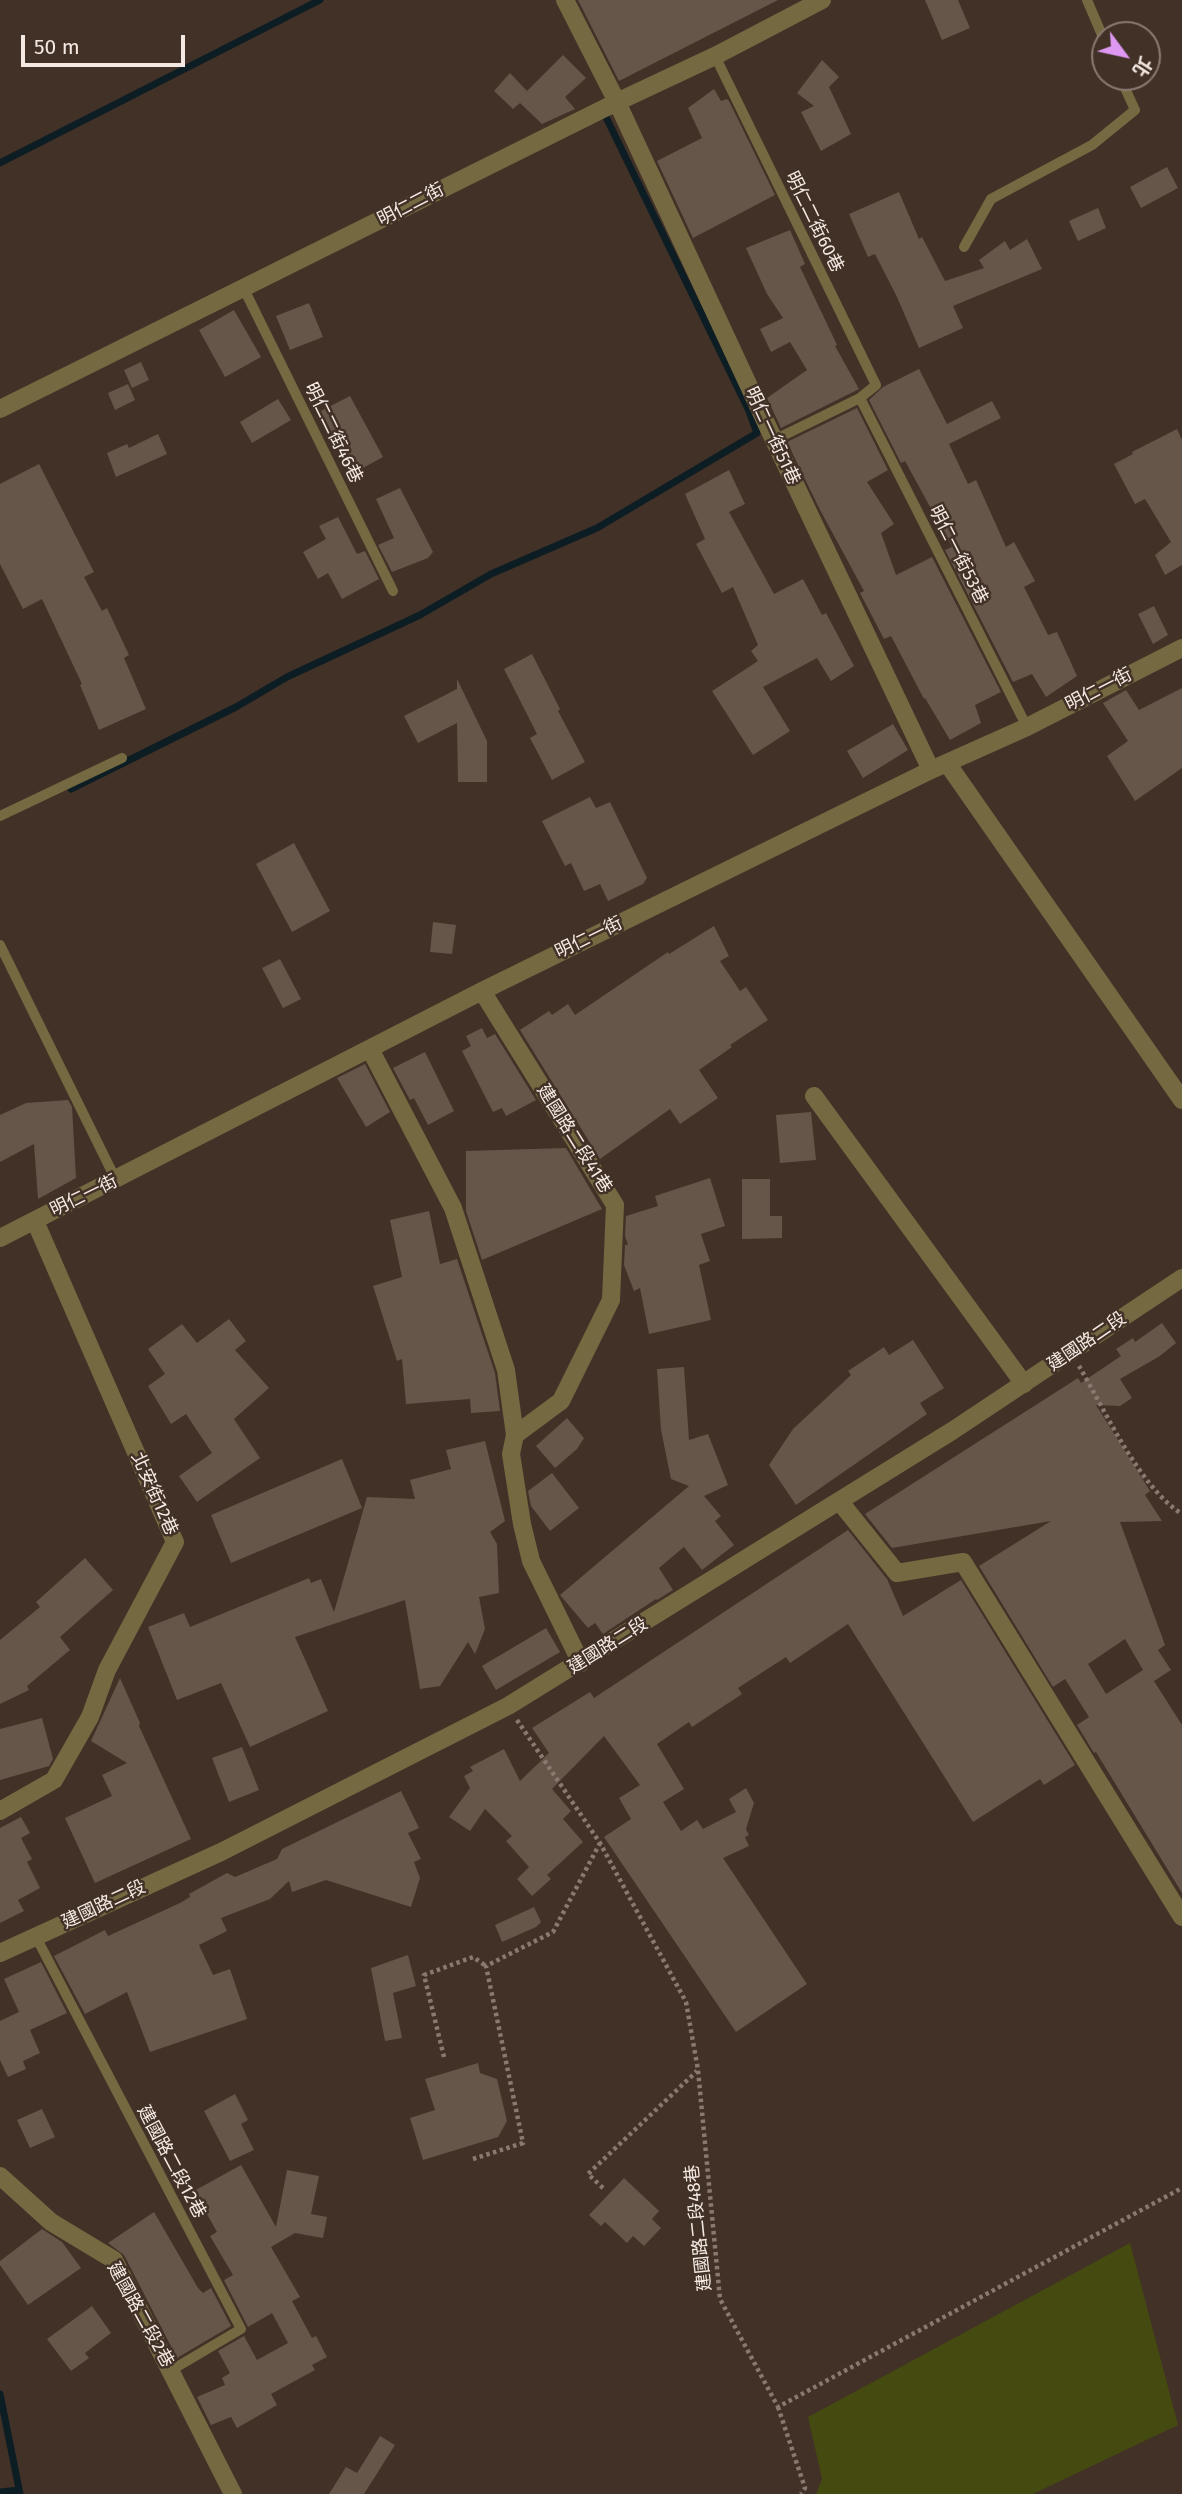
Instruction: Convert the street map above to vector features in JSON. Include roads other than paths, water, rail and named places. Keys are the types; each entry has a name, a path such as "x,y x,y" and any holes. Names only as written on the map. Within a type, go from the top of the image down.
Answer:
{"street":[{"name":"明仁一街51巷","path":"565,0 617,102 774,440 939,767 1182,1100"},
{"name":"明仁二街","path":"0,409 822,0"},
{"name":"明仁一街","path":"0,1238 482,991 939,767 1027,727 1182,648"},
{"name":"建國路二段41巷","path":"482,991 615,1205 611,1300 561,1401 515,1435"},
{"path":"370,1049 453,1208 506,1370 515,1435 511,1454 531,1561 581,1663"},
{"path":"814,1096 1024,1384"},
{"name":"北安街12巷","path":"0,1811 54,1780 90,1717 107,1670 176,1542 35,1221"},
{"name":"建國路二段","path":"0,1953 221,1852 508,1706 839,1502 1024,1384 1182,1278"},
{"path":"839,1502 897,1573 962,1562 1182,1917"},
{"name":"建國路二段2巷","path":"0,2176 51,2222 114,2260 233,2494"}],"lane":[{"path":"1087,0 1096,21"},
{"name":"明仁二街60巷","path":"715,55 876,384 860,398"},
{"path":"964,247 990,199 1092,145 1135,110 1126,91"},
{"name":"明仁二街46巷","path":"244,289 393,591"},
{"path":"774,440 860,398"},
{"name":"明仁一街53巷","path":"860,398 1027,727"},
{"path":"0,816 122,758"},
{"path":"0,944 116,1180"},
{"name":"建國路二段12巷","path":"36,1937 241,2329 170,2371"}],"waterway":[{"path":"0,163 320,0"},
{"path":"71,789 236,707 287,677 420,615 491,574 597,528 757,433 749,411 602,109"},
{"path":"0,2394 20,2494"},
{"path":"0,2492 19,2490"}]}
